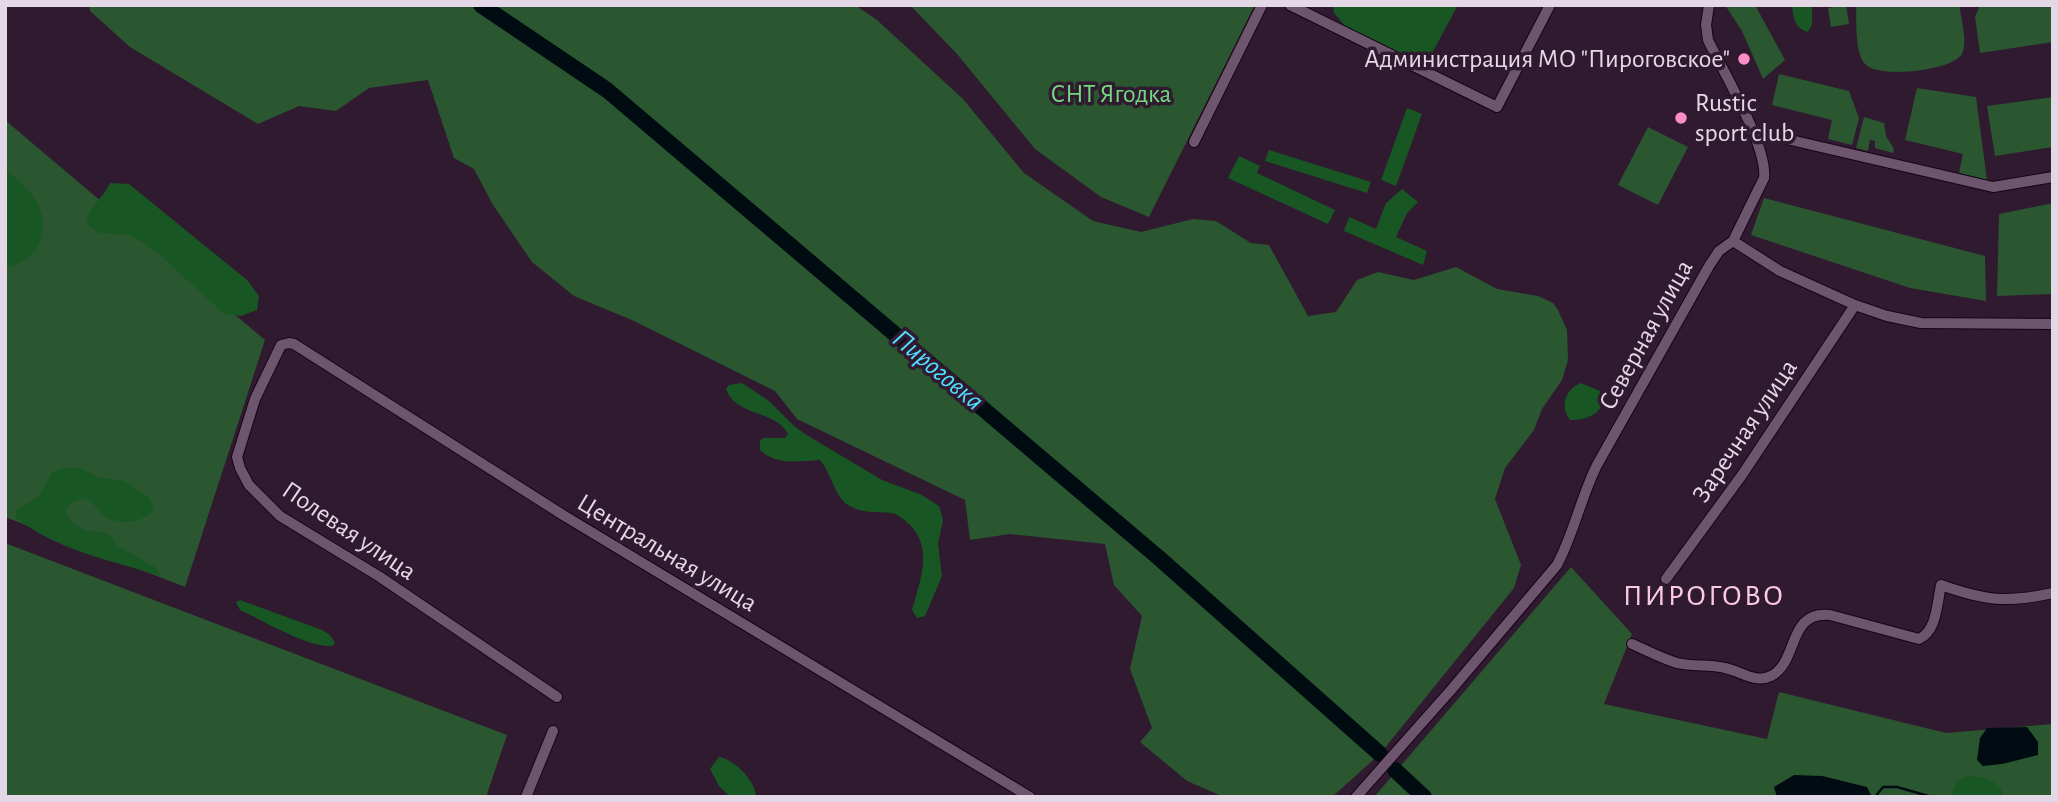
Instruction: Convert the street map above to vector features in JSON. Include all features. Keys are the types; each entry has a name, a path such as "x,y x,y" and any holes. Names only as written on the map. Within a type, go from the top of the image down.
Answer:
{"street":[{"path":"1194,142 1262,5"},
{"path":"1290,5 1497,107 1550,5"},
{"name":"Северная улица","path":"1356,797 1557,565 1584,491 1597,464 1709,265 1719,251 1733,241 1764,178 1765,168 1752,131 1708,40 1706,25 1709,5"},
{"path":"1752,131 1993,187 2053,177"},
{"path":"1733,241 1780,271 1855,305 1887,316 1921,323 2053,324"},
{"name":"Заречная улица","path":"1666,579 1742,475 1855,305"},
{"name":"Полевая улица","path":"285,343 278,348 255,398 237,457 249,485 280,516 380,577 557,697"},
{"name":"Центральная улица","path":"285,343 294,344 563,515 1030,797"},
{"path":"1632,644 1676,663 1724,667 1761,679 1779,671 1801,626 1816,616 1830,615 1919,639 1932,628 1941,586 1991,600 2020,600 2053,593"},
{"path":"526,797 553,731"}],"green space":[{"path":"89,5 855,5 877,20 963,99 1024,173 1093,221 1141,232 1193,219 1216,221 1251,243 1269,245 1308,316 1336,312 1357,280 1378,272 1414,280 1456,267 1497,289 1538,296 1553,303 1567,330 1568,360 1562,380 1542,409 1534,430 1505,468 1495,499 1521,565 1514,588 1380,754 1332,797 1224,797 1187,781 1140,742 1152,728 1130,669 1142,616 1114,585 1105,544 1010,534 970,540 965,500 797,419 775,391 634,321 574,296 532,262 493,205 474,169 454,158 428,80 369,88 336,111 299,106 258,124 130,47 90,11"},
{"name":"СНТ Ягодка","path":"910,5 1255,5 1149,217 1101,197 1035,149 957,54"},
{"path":"1333,5 1458,5 1424,68 1344,25 1334,13"},
{"path":"1725,5 1755,5 1785,60 1763,79 1742,31"},
{"path":"1792,5 1812,5 1812,24 1808,32 1797,25"},
{"path":"1846,5 1849,24 1831,27 1828,8"},
{"path":"1856,5 1959,5 1964,37 1962,54 1955,60 1930,69 1899,72 1872,69 1865,64 1859,52"},
{"path":"1980,5 2053,5 2053,42 1980,53 1975,17"},
{"path":"1779,74 1849,91 1859,118 1852,145 1828,139 1832,120 1772,105"},
{"path":"1917,88 1976,97 1987,180 1959,173 1963,154 1905,140"},
{"path":"2053,97 2053,147 1995,156 1987,106"},
{"path":"1407,108 1422,114 1396,186 1381,180"},
{"path":"1864,117 1884,123 1886,136 1894,149 1893,153 1875,148 1875,141 1870,140 1868,151 1856,148"},
{"path":"5,120 265,340 185,587 5,517"},
{"path":"1648,127 1688,147 1658,205 1618,185"},
{"path":"1269,150 1371,182 1367,193 1265,161"},
{"path":"1239,156 1260,166 1257,173 1335,210 1328,224 1228,178"},
{"path":"5,170 22,184 36,201 43,223 42,234 34,252 17,264 5,267"},
{"path":"110,183 129,184 247,280 259,296 257,310 241,316 223,313 142,242 128,235 100,233 92,229 87,222 88,217"},
{"path":"1402,189 1418,202 1407,213 1396,237 1427,251 1423,265 1344,231 1349,217 1376,229 1386,203"},
{"path":"1764,198 1985,256 1986,301 1910,288 1751,235"},
{"path":"2053,203 2053,294 1997,296 1999,214"},
{"path":"742,383 769,401 805,434 882,480 922,495 939,506 943,520 938,544 942,576 925,616 917,618 912,610 923,565 917,533 896,514 864,511 848,505 839,496 820,460 781,460 760,450 760,441 763,438 785,438 788,434 775,421 747,409 731,398 726,389 729,385"},
{"path":"1581,383 1600,391 1602,404 1600,409 1589,417 1570,420 1565,409 1566,398 1571,389"},
{"path":"62,468 79,468 99,477 124,481 149,498 154,509 140,520 120,522 108,518 87,499 73,502 65,512 80,528 110,535 118,546 156,568 161,576 67,546 16,518 16,510 38,497 53,472"},
{"path":"5,543 507,735 486,797 5,797"},
{"path":"1571,567 1632,634 1604,704 1767,739 1779,692 1946,733 2053,724 2053,797 1374,797"},
{"path":"240,600 322,630 330,635 335,643 332,646 321,645 285,632 240,610 236,602"},
{"path":"719,757 731,762 743,772 752,784 756,797 730,797 719,786 710,769"},
{"path":"1971,776 1992,782 2002,791 2002,797 1952,797 1957,782"}],"shaded area":[{"path":"2027,727 2038,742 2038,755 1983,766 1977,760 1980,738 1987,728"},
{"path":"1794,775 1822,776 1867,787 1872,797 1777,797 1774,787"}],"waterway":[{"name":"Пироговка","path":"481,5 607,90 1159,558 1380,754"},
{"name":"Пироговка","path":"1395,770 1424,797"},
{"path":"1875,797 1883,787 1897,787 1932,797"}],"place":[{"name":"Администрация МО \"Пироговское\"","path":"1744,59"},
{"name":"Rustic sport club","path":"1681,118"}],"district":[{"name":"ПИРОГОВО","path":"1704,596"}]}
